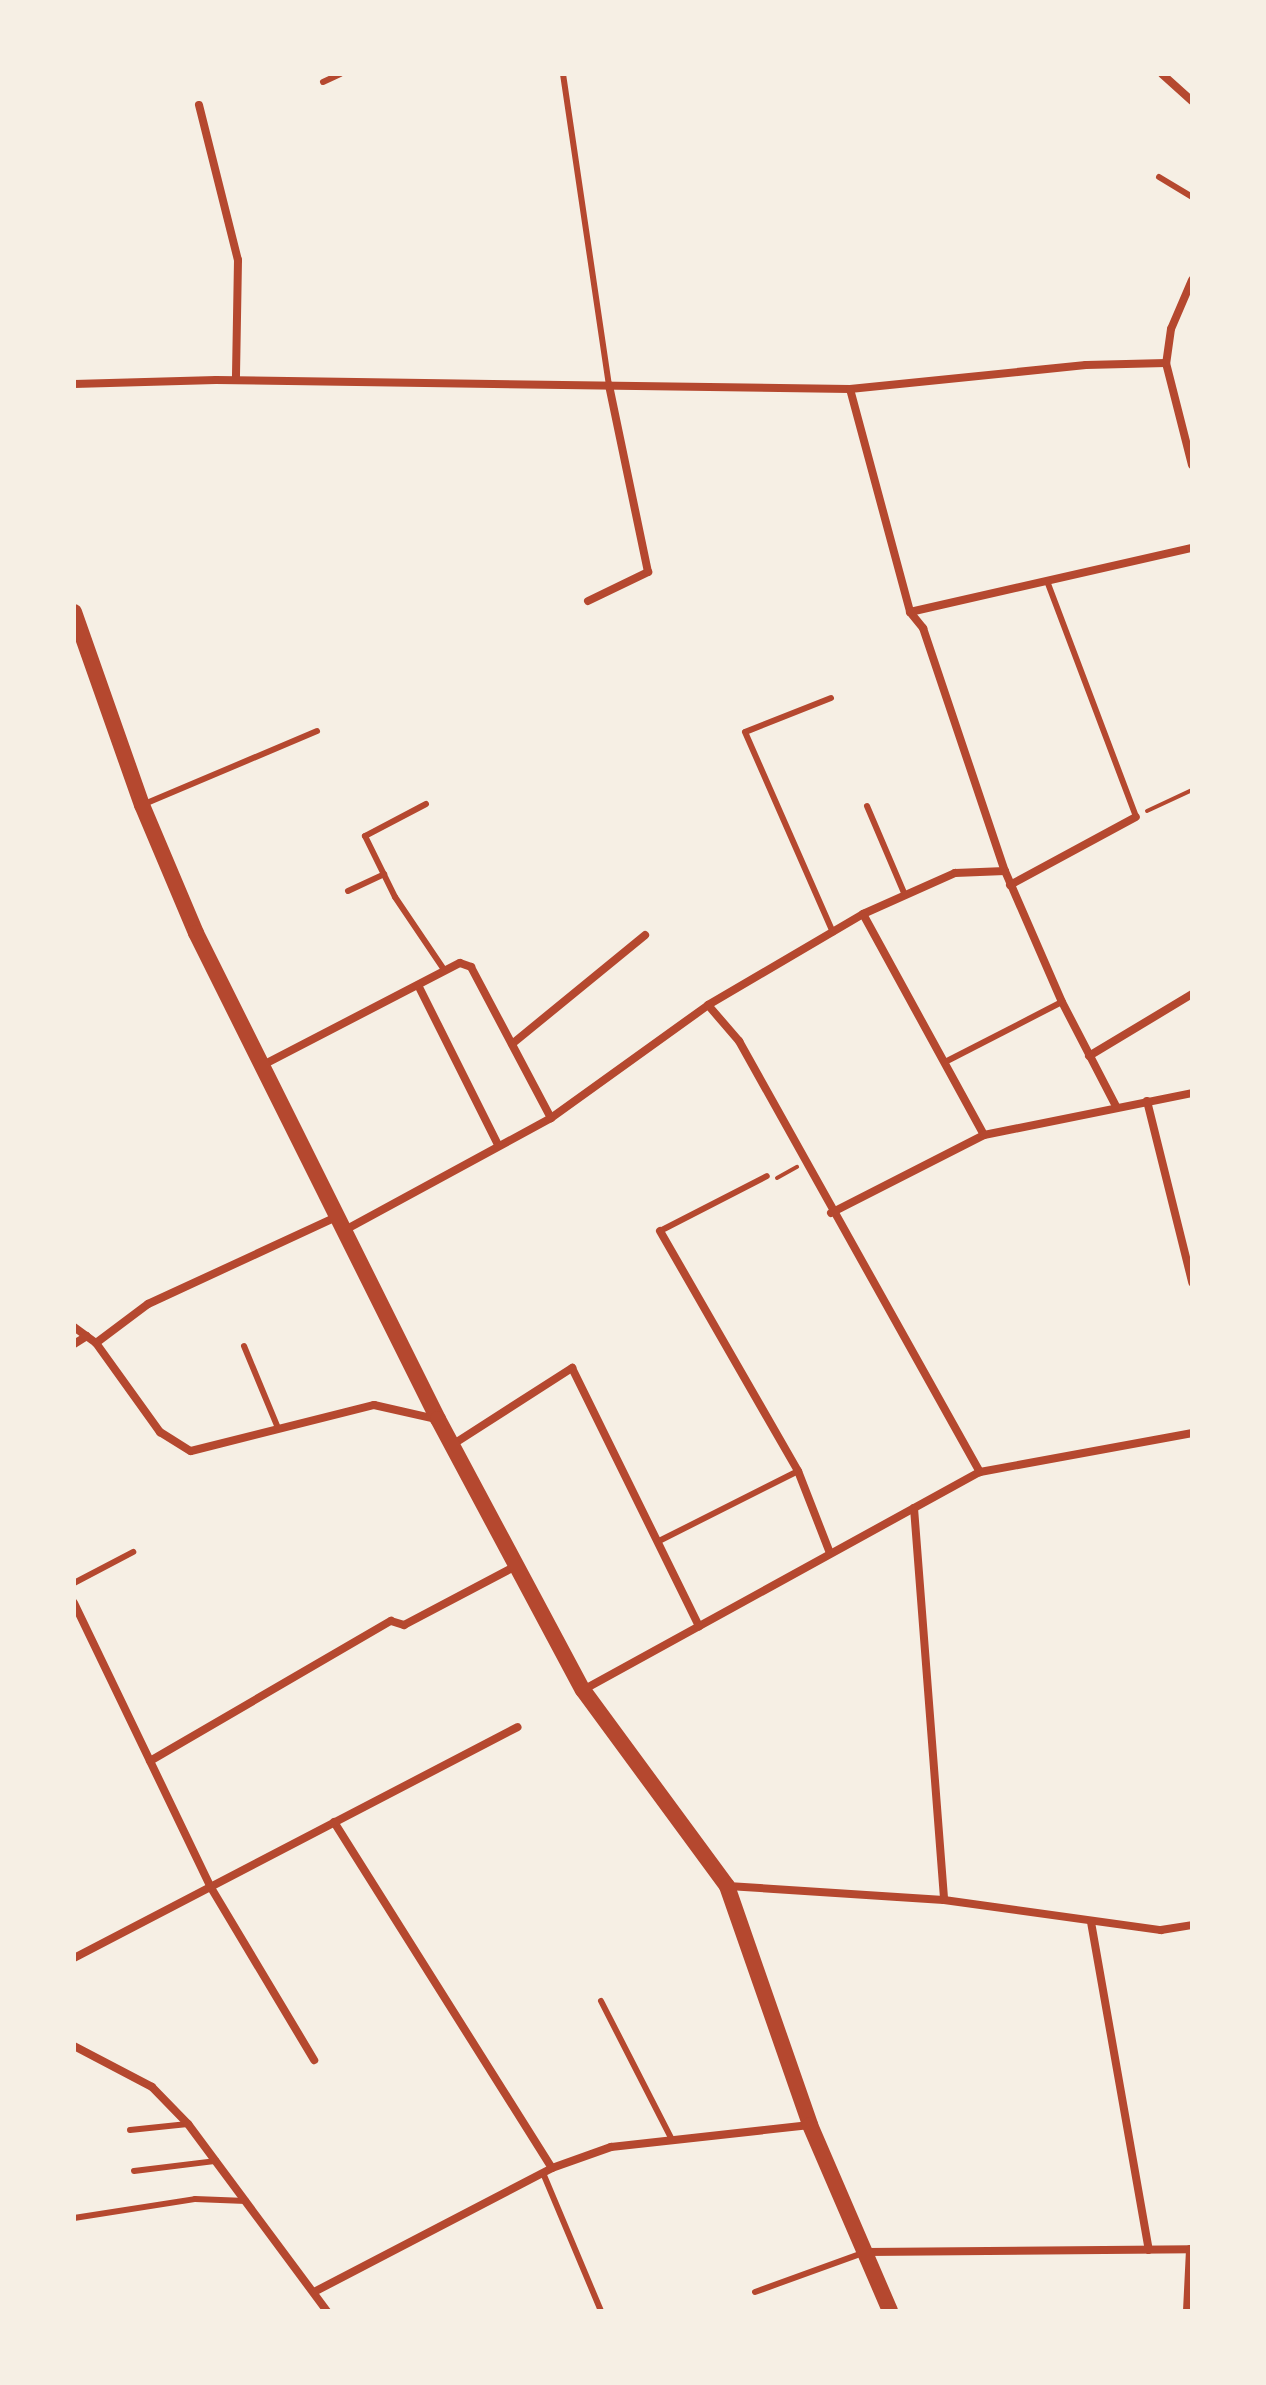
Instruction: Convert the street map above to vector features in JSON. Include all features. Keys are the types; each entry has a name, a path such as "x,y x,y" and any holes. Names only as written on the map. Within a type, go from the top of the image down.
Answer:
{"main road":[{"path":"74,612 142,805 196,933 438,1419 583,1690 727,1886 810,2125 890,2311"}],"street":[{"path":"1162,74 1192,101"},
{"path":"199,105 238,260 236,380"},
{"path":"1192,280 1171,329 1166,363 1192,465"},
{"path":"74,384 236,380 850,389 1086,365 1166,363"},
{"path":"588,601 648,572 609,385"},
{"path":"850,389 910,612 923,628 1010,885 1062,1002 1116,1106"},
{"path":"910,612 1192,548"},
{"path":"1010,885 1136,817"},
{"path":"96,1343 148,1304 339,1224 377,1217 497,1143 551,1118 708,1005 863,914 955,873 1005,871"},
{"path":"863,914 947,1061 984,1135"},
{"path":"512,1044 645,935"},
{"path":"261,1066 460,963 471,967 551,1118"},
{"path":"418,985 497,1143"},
{"path":"1089,1056 1192,994"},
{"path":"708,1005 739,1041 803,1164 980,1472"},
{"path":"831,1213 984,1135 1192,1093"},
{"path":"1147,1101 1192,1282"},
{"path":"660,1231 798,1471 830,1553"},
{"path":"74,1327 96,1343 175,1444 191,1451 374,1405 438,1419"},
{"path":"74,1344 87,1336"},
{"path":"452,1445 572,1368 699,1626"},
{"path":"583,1690 980,1472 1192,1433"},
{"path":"914,1508 944,1900"},
{"path":"150,1761 391,1621 404,1625 516,1566"},
{"path":"74,1603 210,1886 314,2060"},
{"path":"74,1958 517,1727"},
{"path":"334,1822 548,2170"},
{"path":"727,1886 944,1900 1161,1930 1192,1925"},
{"path":"1091,1922 1149,2250"},
{"path":"74,2046 152,2087 188,2124 327,2311"},
{"path":"314,2292 548,2170 611,2147 810,2125"},
{"path":"866,2252 1191,2249 1187,2311"}],"lane":[{"path":"323,82 340,74"},
{"path":"563,74 609,385"},
{"path":"1159,177 1192,197"},
{"path":"1047,581 1136,817"},
{"path":"831,698 745,732 833,932"},
{"path":"142,805 317,731"},
{"path":"426,804 365,836 384,874 445,971"},
{"path":"867,806 905,895"},
{"path":"348,891 384,874"},
{"path":"947,1061 1062,1002"},
{"path":"660,1231 767,1176"},
{"path":"244,1346 278,1428"},
{"path":"657,1542 798,1471"},
{"path":"74,1583 133,1552"},
{"path":"601,2001 672,2140"},
{"path":"130,2130 188,2124"},
{"path":"134,2171 216,2161"},
{"path":"548,2170 601,2311"},
{"path":"74,2218 195,2199 246,2201"},
{"path":"755,2292 866,2252"}],"path":[{"path":"1136,817 1192,790"},
{"path":"767,1176 770,1181 803,1164"}]}
